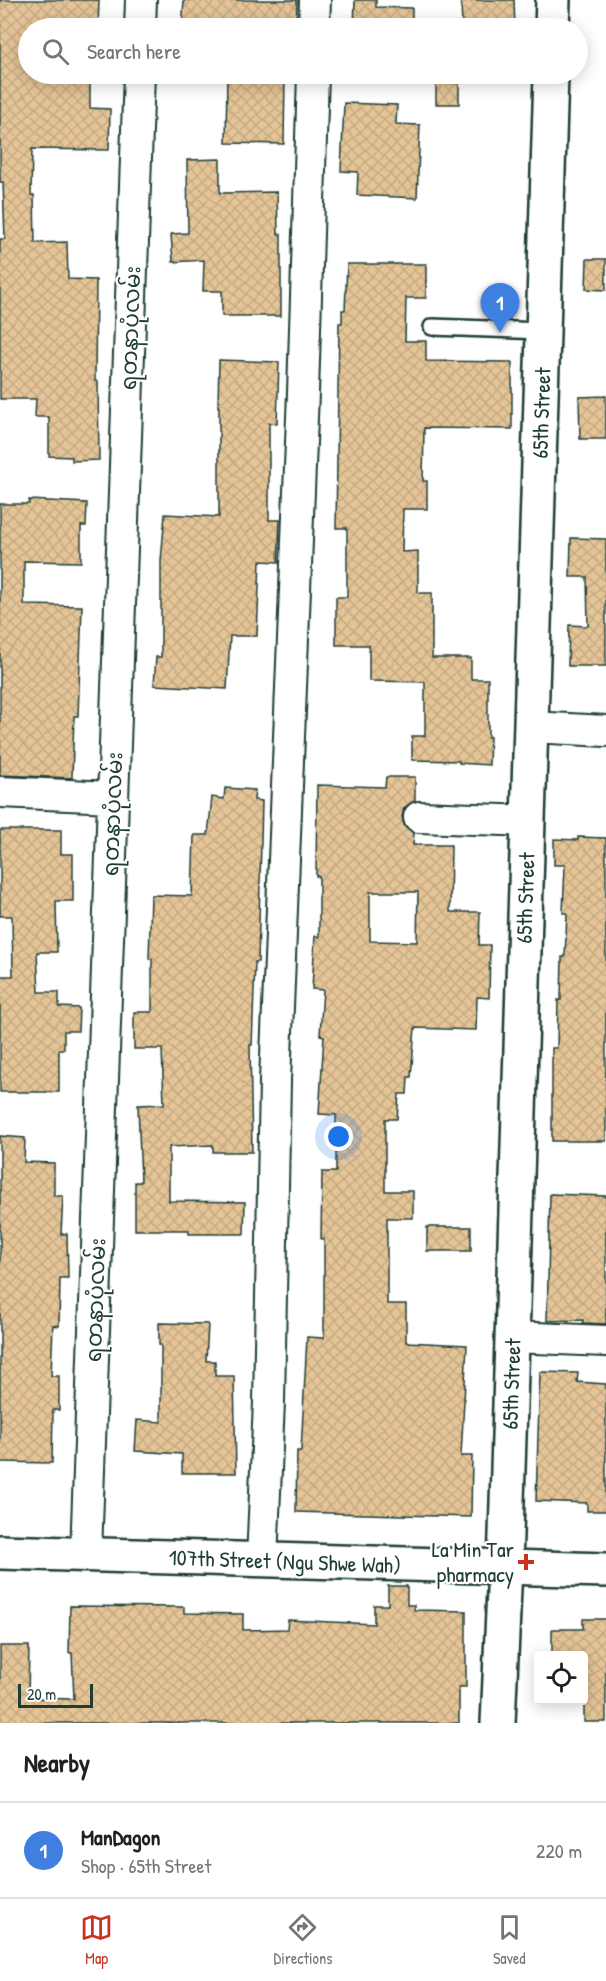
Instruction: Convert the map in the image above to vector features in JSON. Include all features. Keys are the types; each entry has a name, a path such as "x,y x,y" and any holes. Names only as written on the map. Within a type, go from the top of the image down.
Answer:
{"street":[{"path":"140,18 141,0"},
{"path":"314,18 315,0"},
{"path":"552,18 553,0"},
{"name":"ရတနာပုံလမ်း","path":"86,1554 139,84"},
{"path":"262,1560 269,1402 275,1081 303,393 313,84"},
{"name":"65th Street","path":"498,1723 505,1567 551,84"},
{"path":"531,727 606,731"},
{"path":"0,792 113,797"},
{"path":"418,817 528,820"},
{"path":"512,1337 606,1341"},
{"name":"107th Street (Ngu Shwe Wah)","path":"0,1552 606,1570"}],"lane":[{"path":"432,327 543,331"}],"building":[{"path":"0,0 99,0 98,18 18,18 18,84 90,84 90,108 110,109 109,150 32,149 31,195 34,195 35,243 67,242 68,279 96,280 95,381 98,381 99,460 72,461 72,457 49,456 49,417 35,417 36,399 0,399 0,239 5,239 3,182 0,182"},
{"path":"184,0 297,0 296,18 183,18"},
{"path":"355,0 376,0 376,7 412,8 412,18 354,18"},
{"path":"461,0 514,0 515,18 462,18"},
{"path":"227,84 285,84 284,144 226,143"},
{"path":"436,84 459,84 459,104 436,104"},
{"path":"344,103 397,105 396,124 420,125 417,198 357,195 358,172 341,171"},
{"path":"220,159 220,193 277,192 278,234 281,234 281,316 222,316 222,291 203,291 204,260 173,262 171,234 188,233 187,160"},
{"path":"587,259 606,259 606,290 586,289"},
{"path":"347,264 426,264 426,298 406,298 405,341 426,341 426,361 512,362 512,429 424,428 423,481 427,481 427,509 403,509 402,552 418,551 418,593 432,593 432,658 471,658 471,679 488,679 489,765 459,763 459,761 412,760 412,736 425,736 425,682 369,681 369,645 336,645 336,597 347,597 347,528 336,528 339,323 342,323 342,310 345,310"},
{"path":"219,360 279,362 277,424 269,423 269,520 280,520 278,562 260,561 257,636 230,636 227,689 154,685 156,657 161,657 161,561 165,514 219,517"},
{"path":"606,396 606,439 580,439 579,397"},
{"path":"29,500 87,503 86,526 81,526 81,562 24,561 24,605 82,606 78,716 74,716 72,778 0,775 0,504 29,504"},
{"path":"571,538 606,539 606,666 568,666 569,625 588,626 587,577 570,577"},
{"path":"386,777 415,777 415,801 404,808 402,817 404,825 414,833 413,845 451,845 450,912 480,912 479,945 490,945 489,998 477,997 476,1030 415,1028 411,1077 408,1077 407,1094 399,1094 397,1119 385,1119 385,1191 413,1191 413,1218 387,1218 387,1304 406,1304 406,1342 467,1345 461,1456 472,1456 471,1517 296,1512 297,1451 301,1451 307,1337 324,1338 324,1239 321,1239 322,1172 336,1172 336,1115 319,1114 324,1036 320,1035 323,990 312,989 315,936 319,937 319,876 316,876 317,785 385,787","holes":["370,892 418,892 417,942 370,941"]},
{"path":"225,788 255,790 254,800 262,801 258,962 255,962 252,1045 250,1045 252,1152 213,1152 213,1145 169,1147 169,1201 245,1202 244,1234 189,1234 189,1230 135,1230 135,1182 141,1182 138,1105 164,1104 162,1049 134,1049 134,1012 152,1012 152,959 149,959 151,895 192,896 194,835 208,835 212,797 224,799"},
{"path":"0,830 61,830 61,854 73,854 73,901 56,901 57,952 37,952 39,992 59,992 59,1007 79,1008 78,1031 64,1031 64,1049 59,1049 59,1092 0,1092 0,976 13,976 12,916 0,916"},
{"path":"578,837 606,838 606,1141 552,1141 552,1048 557,1048 558,1000 561,1000 562,957 565,957 567,913 563,913 565,865 554,865 554,839 578,840"},
{"path":"0,1136 25,1138 24,1162 54,1163 54,1196 63,1196 61,1234 67,1234 68,1278 60,1278 59,1326 53,1325 51,1376 59,1376 59,1410 53,1410 52,1463 0,1462"},
{"path":"550,1194 606,1196 606,1324 583,1323 583,1320 547,1321"},
{"path":"427,1227 471,1227 471,1251 427,1251"},
{"path":"159,1323 208,1324 206,1361 215,1361 215,1376 234,1376 236,1473 182,1473 182,1454 135,1451 137,1420 161,1422"},
{"path":"540,1372 578,1373 577,1382 606,1384 606,1511 587,1511 587,1503 536,1501"},
{"path":"388,1586 407,1586 407,1605 414,1605 414,1610 466,1611 466,1687 459,1687 459,1723 0,1723 0,1646 29,1646 28,1698 74,1699 72,1653 69,1653 70,1606 184,1607 184,1613 243,1614 243,1630 287,1629 288,1620 374,1624 374,1605 388,1605"},
{"path":"583,1619 606,1619 606,1722 584,1722 584,1705 588,1705 588,1651 552,1651 552,1629 583,1629"}],"place":[{"name":"ManDagon","path":"500,333"},
{"name":"La Min Tar pharmacy","path":"526,1562"}]}
